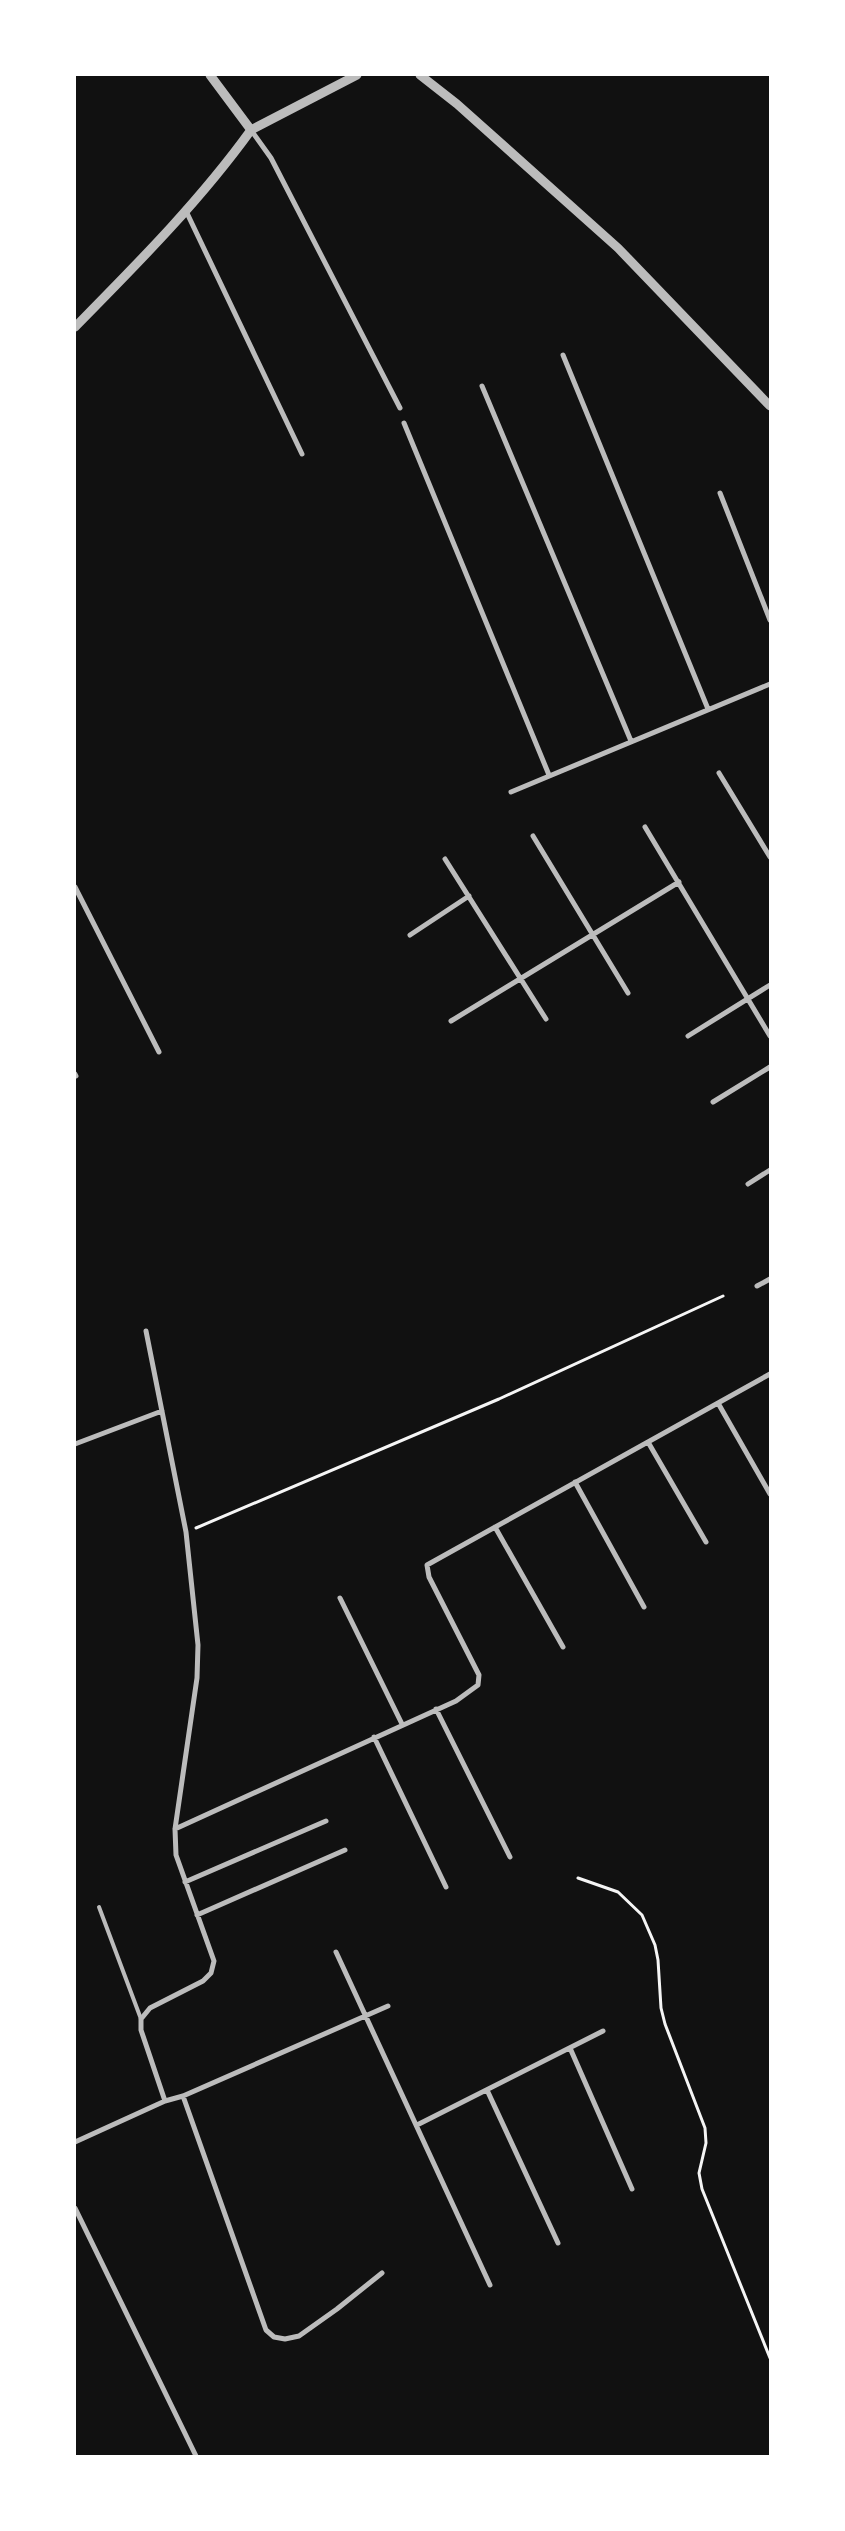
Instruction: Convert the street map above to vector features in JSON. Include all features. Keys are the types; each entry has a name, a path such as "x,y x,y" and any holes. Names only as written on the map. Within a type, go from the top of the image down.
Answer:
{"street":[{"path":"210,75 271,158 400,408"},
{"path":"75,327 218,175 250,130 357,75"},
{"path":"420,75 457,104 618,248 770,406"},
{"path":"186,211 302,454"},
{"path":"563,355 708,709"},
{"path":"482,386 631,741"},
{"path":"404,423 549,775"},
{"path":"720,494 770,620"},
{"path":"511,792 770,684"},
{"path":"719,773 770,857"},
{"path":"646,826 770,1036"},
{"path":"533,836 628,993"},
{"path":"446,859 546,1019"},
{"path":"451,1021 679,882"},
{"path":"75,887 159,1052"},
{"path":"410,934 469,896"},
{"path":"688,1036 770,986"},
{"path":"713,1102 770,1067"},
{"path":"748,1184 770,1170"},
{"path":"756,1286 770,1279"},
{"path":"146,1331 186,1532 199,1663 175,1829 176,1855 214,1961 211,1973 203,1981 150,2008 141,2019 141,2030 165,2101"},
{"path":"175,1829 374,1738 469,1692 478,1685 480,1675 429,1577 427,1565 770,1374"},
{"path":"718,1403 770,1494"},
{"path":"75,1444 162,1412"},
{"path":"648,1442 706,1542"},
{"path":"575,1482 644,1607"},
{"path":"495,1526 563,1647"},
{"path":"340,1598 402,1724"},
{"path":"436,1709 510,1857"},
{"path":"374,1738 446,1887"},
{"path":"185,1882 326,1821"},
{"path":"197,1915 344,1850"},
{"path":"336,1952 367,2015 490,2286"},
{"path":"75,2142 165,2101 183,2096 388,2006"},
{"path":"417,2125 603,2031"},
{"path":"570,2048 632,2188"},
{"path":"487,2090 558,2243"},
{"path":"183,2096 266,2330 274,2337 285,2339 298,2336 337,2309 382,2273"},
{"path":"75,2208 196,2456"}],"lane":[{"path":"99,1907 141,2019"}],"path":[{"path":"186,1532 499,1398 723,1296"},
{"path":"578,1878 618,1892 642,1915 658,1960 661,2008 665,2024 705,2128 706,2143 699,2173 702,2190 770,2358"}]}
